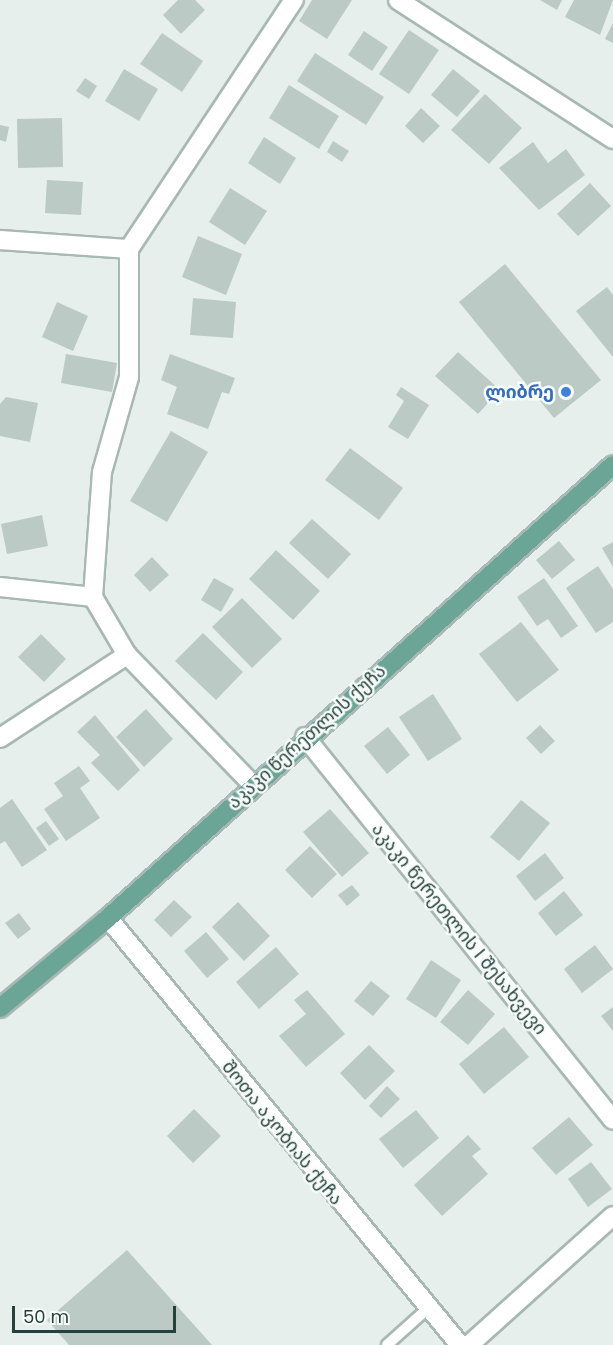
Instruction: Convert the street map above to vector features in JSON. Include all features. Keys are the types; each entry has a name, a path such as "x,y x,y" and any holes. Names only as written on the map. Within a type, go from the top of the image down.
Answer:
{"main road":[{"name":"აკაკი წერეთლის ქუჩა","path":"0,1008 108,918 305,737 613,465"}],"street":[{"path":"254,786 127,655 93,597 102,472 129,377 129,249 294,0"},
{"path":"398,0 613,139"},
{"path":"0,240 129,249"},
{"path":"0,587 93,597"},
{"path":"0,738 127,655"},
{"name":"აკაკი წერეთლის I შესახვევი","path":"305,737 613,1120"},
{"name":"შოთა აკობიას ქუჩა","path":"108,918 426,1310 460,1345"},
{"path":"469,1345 613,1216"}],"lane":[{"path":"387,1345 426,1310"}],"building":[{"path":"178,0 195,0 205,10 181,34 163,15"},
{"path":"312,0 352,0 327,39 299,21"},
{"path":"540,0 562,0 557,10"},
{"path":"574,0 613,0 600,35 565,17"},
{"path":"613,23 613,43 605,39"},
{"path":"409,30 439,50 409,94 379,74"},
{"path":"364,31 388,47 372,71 348,55"},
{"path":"162,33 203,61 182,92 140,64"},
{"path":"315,53 384,97 366,125 297,81"},
{"path":"124,69 158,89 139,121 105,101"},
{"path":"453,69 480,91 457,117 431,95"},
{"path":"85,78 97,86 89,99 76,91"},
{"path":"289,85 339,116 319,149 269,118"},
{"path":"485,94 522,128 489,164 451,130"},
{"path":"421,108 440,126 423,143 405,126"},
{"path":"62,118 63,167 18,168 17,119"},
{"path":"0,125 9,127 6,142 0,140"},
{"path":"264,137 296,158 280,184 248,163"},
{"path":"333,141 349,151 342,162 327,152"},
{"path":"533,142 548,163 566,149 585,175 539,210 499,168"},
{"path":"47,180 83,182 81,215 45,213"},
{"path":"590,183 611,206 578,236 557,214"},
{"path":"230,188 267,211 245,245 209,222"},
{"path":"198,236 242,254 226,295 182,277"},
{"path":"505,264 601,380 554,418 459,302"},
{"path":"607,287 613,295 613,357 576,311"},
{"path":"193,298 236,302 233,338 190,335"},
{"path":"57,302 88,316 73,351 42,337"},
{"path":"458,352 500,390 478,414 435,376"},
{"path":"66,354 117,363 112,392 61,383"},
{"path":"170,354 235,378 229,394 222,392 208,429 167,414 177,387 161,380"},
{"path":"401,387 429,405 408,439 388,427 404,401 396,395"},
{"path":"6,397 38,403 30,442 0,436 0,404"},
{"path":"171,431 208,452 167,522 130,501"},
{"path":"350,448 403,488 379,520 325,480"},
{"path":"42,515 48,546 7,554 1,524"},
{"path":"312,519 351,554 328,579 289,543"},
{"path":"559,541 575,560 552,579 536,560"},
{"path":"613,542 613,567 602,548"},
{"path":"276,550 320,591 293,620 249,579"},
{"path":"152,557 169,575 150,592 134,575"},
{"path":"598,566 613,589 613,622 596,633 566,588"},
{"path":"214,578 234,589 221,612 201,600"},
{"path":"544,578 578,626 561,638 548,619 537,626 517,597"},
{"path":"242,598 282,639 252,668 212,627"},
{"path":"521,622 559,670 517,702 479,654"},
{"path":"203,633 243,672 216,700 175,661"},
{"path":"41,634 66,659 44,682 18,657"},
{"path":"433,694 462,739 428,761 399,717"},
{"path":"146,709 173,739 144,767 116,737"},
{"path":"95,715 140,770 118,791 91,763 100,755 77,732"},
{"path":"540,725 555,741 541,754 526,738"},
{"path":"388,727 410,755 387,774 364,746"},
{"path":"79,766 90,781 80,788 100,818 66,841 44,809 63,796 54,783"},
{"path":"12,799 47,850 22,867 5,841 0,844 0,808"},
{"path":"521,800 550,823 519,861 490,837"},
{"path":"330,809 369,853 342,877 303,832"},
{"path":"46,821 59,839 49,846 36,828"},
{"path":"310,846 337,874 312,898 285,870"},
{"path":"545,853 564,878 535,901 516,876"},
{"path":"352,885 360,895 347,906 338,895"},
{"path":"564,891 583,915 556,936 538,913"},
{"path":"174,900 192,917 171,937 154,920"},
{"path":"238,902 270,936 244,961 212,927"},
{"path":"19,913 31,929 18,939 5,923"},
{"path":"206,932 229,959 207,978 184,951"},
{"path":"595,945 613,969 582,993 564,969"},
{"path":"276,947 299,974 259,1009 236,982"},
{"path":"431,960 461,980 436,1018 406,999"},
{"path":"371,981 390,996 373,1016 354,1001"},
{"path":"307,990 345,1034 306,1067 279,1036 306,1014 294,1000"},
{"path":"468,990 495,1014 468,1045 440,1022"},
{"path":"613,1007 613,1031 601,1016"},
{"path":"504,1027 529,1057 484,1094 459,1064"},
{"path":"369,1045 395,1071 365,1100 340,1073"},
{"path":"387,1086 400,1099 381,1118 369,1106"},
{"path":"194,1109 221,1136 193,1163 167,1136"},
{"path":"416,1110 439,1138 403,1168 379,1139"},
{"path":"569,1117 593,1145 556,1175 532,1148"},
{"path":"468,1135 481,1149 472,1156 488,1174 442,1216 414,1185"},
{"path":"591,1162 612,1189 588,1207 568,1179"},
{"path":"127,1250 212,1345 69,1345 47,1320"}],"place":[{"name":"ლიბრე","path":"566,392"}]}
